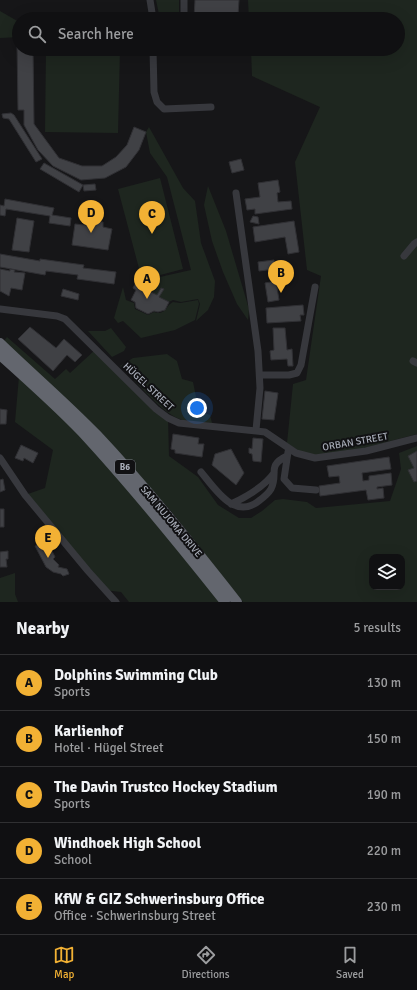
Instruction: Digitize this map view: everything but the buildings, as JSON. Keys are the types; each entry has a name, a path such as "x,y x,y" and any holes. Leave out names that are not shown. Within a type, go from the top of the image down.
{"highway":[{"name":"SAM NUJOMA DRIVE","path":"0,343 98,436 184,534 237,602"},
{"name":"SAM NUJOMA DRIVE","path":"0,355 81,431 154,514 225,602"}],"street":[{"path":"150,0 152,12"},
{"path":"184,0 184,12"},
{"path":"154,56 154,92 157,102 164,108 211,107"},
{"path":"236,193 258,351 260,375 256,430"},
{"path":"404,256 417,242"},
{"path":"260,375 289,375 294,374 299,370 315,287"},
{"name":"HÜGEL STREET","path":"0,309 57,316 64,319 156,409 173,420 194,425 256,430"},
{"name":"ORBAN STREET","path":"256,430 265,432 282,442 288,452 309,457 322,457 366,451 417,438"},
{"path":"201,472 218,493 231,504 247,507 255,504 266,495 271,488 275,464 288,452"},
{"path":"288,452 284,479 292,488 298,490 316,490"},
{"path":"0,458 25,495 88,571 116,602"},
{"path":"231,504 243,498 270,479 274,472"}],"shaded area":[{"path":"156,0 179,0 179,12 159,12"},
{"path":"248,0 417,0 417,434 357,450 329,455 309,455 299,451 287,443 293,384 306,380 321,276 307,270 295,162 320,107 252,76 251,56 405,56 405,12 249,12"},
{"path":"0,11 12,18 12,37 0,38"},
{"path":"46,56 120,56 118,133 45,132"},
{"path":"149,127 183,188 195,201 201,243 215,281 214,297 208,310 196,321 200,304 198,299 181,302 173,300 169,302 159,297 163,289 161,288 157,295 139,286 142,281 191,270 167,177 150,153 146,132"},
{"path":"160,178 183,269 145,279 141,276 118,189"},
{"path":"208,186 226,231 249,309 248,320 237,304 223,272 212,241 204,205"},
{"path":"123,287 126,300 134,303 135,309 148,315 154,312 163,312 173,302 180,303 198,300 199,304 195,320 175,330 141,338 123,321 118,323 114,318"},
{"path":"111,328 126,347 124,351 112,357 88,331 105,331"},
{"path":"7,337 55,379 66,369 70,373 96,349 168,418 169,456 198,477 218,505 239,518 251,518 275,500 283,499 307,502 316,508 390,501 401,469 399,453 417,446 417,602 243,602 171,511 100,433 4,341"},
{"path":"167,354 177,361 182,379 193,382 199,411 210,415 212,423 179,419 168,413 154,401 120,366 133,358"},
{"path":"19,376 76,429 225,602 129,602 121,592 104,590 25,495 45,488 53,450 15,422"},
{"path":"15,573 15,594 18,602 0,602 0,578"}],"place":[{"name":"Windhoek High School","path":"91,233"},
{"name":"The Davin Trustco Hockey Stadium","path":"152,234"},
{"name":"Karlienhof","path":"281,293"},
{"name":"Dolphins Swimming Club","path":"147,299"},
{"name":"KfW & GIZ Schwerinsburg Office","path":"48,558"}]}
